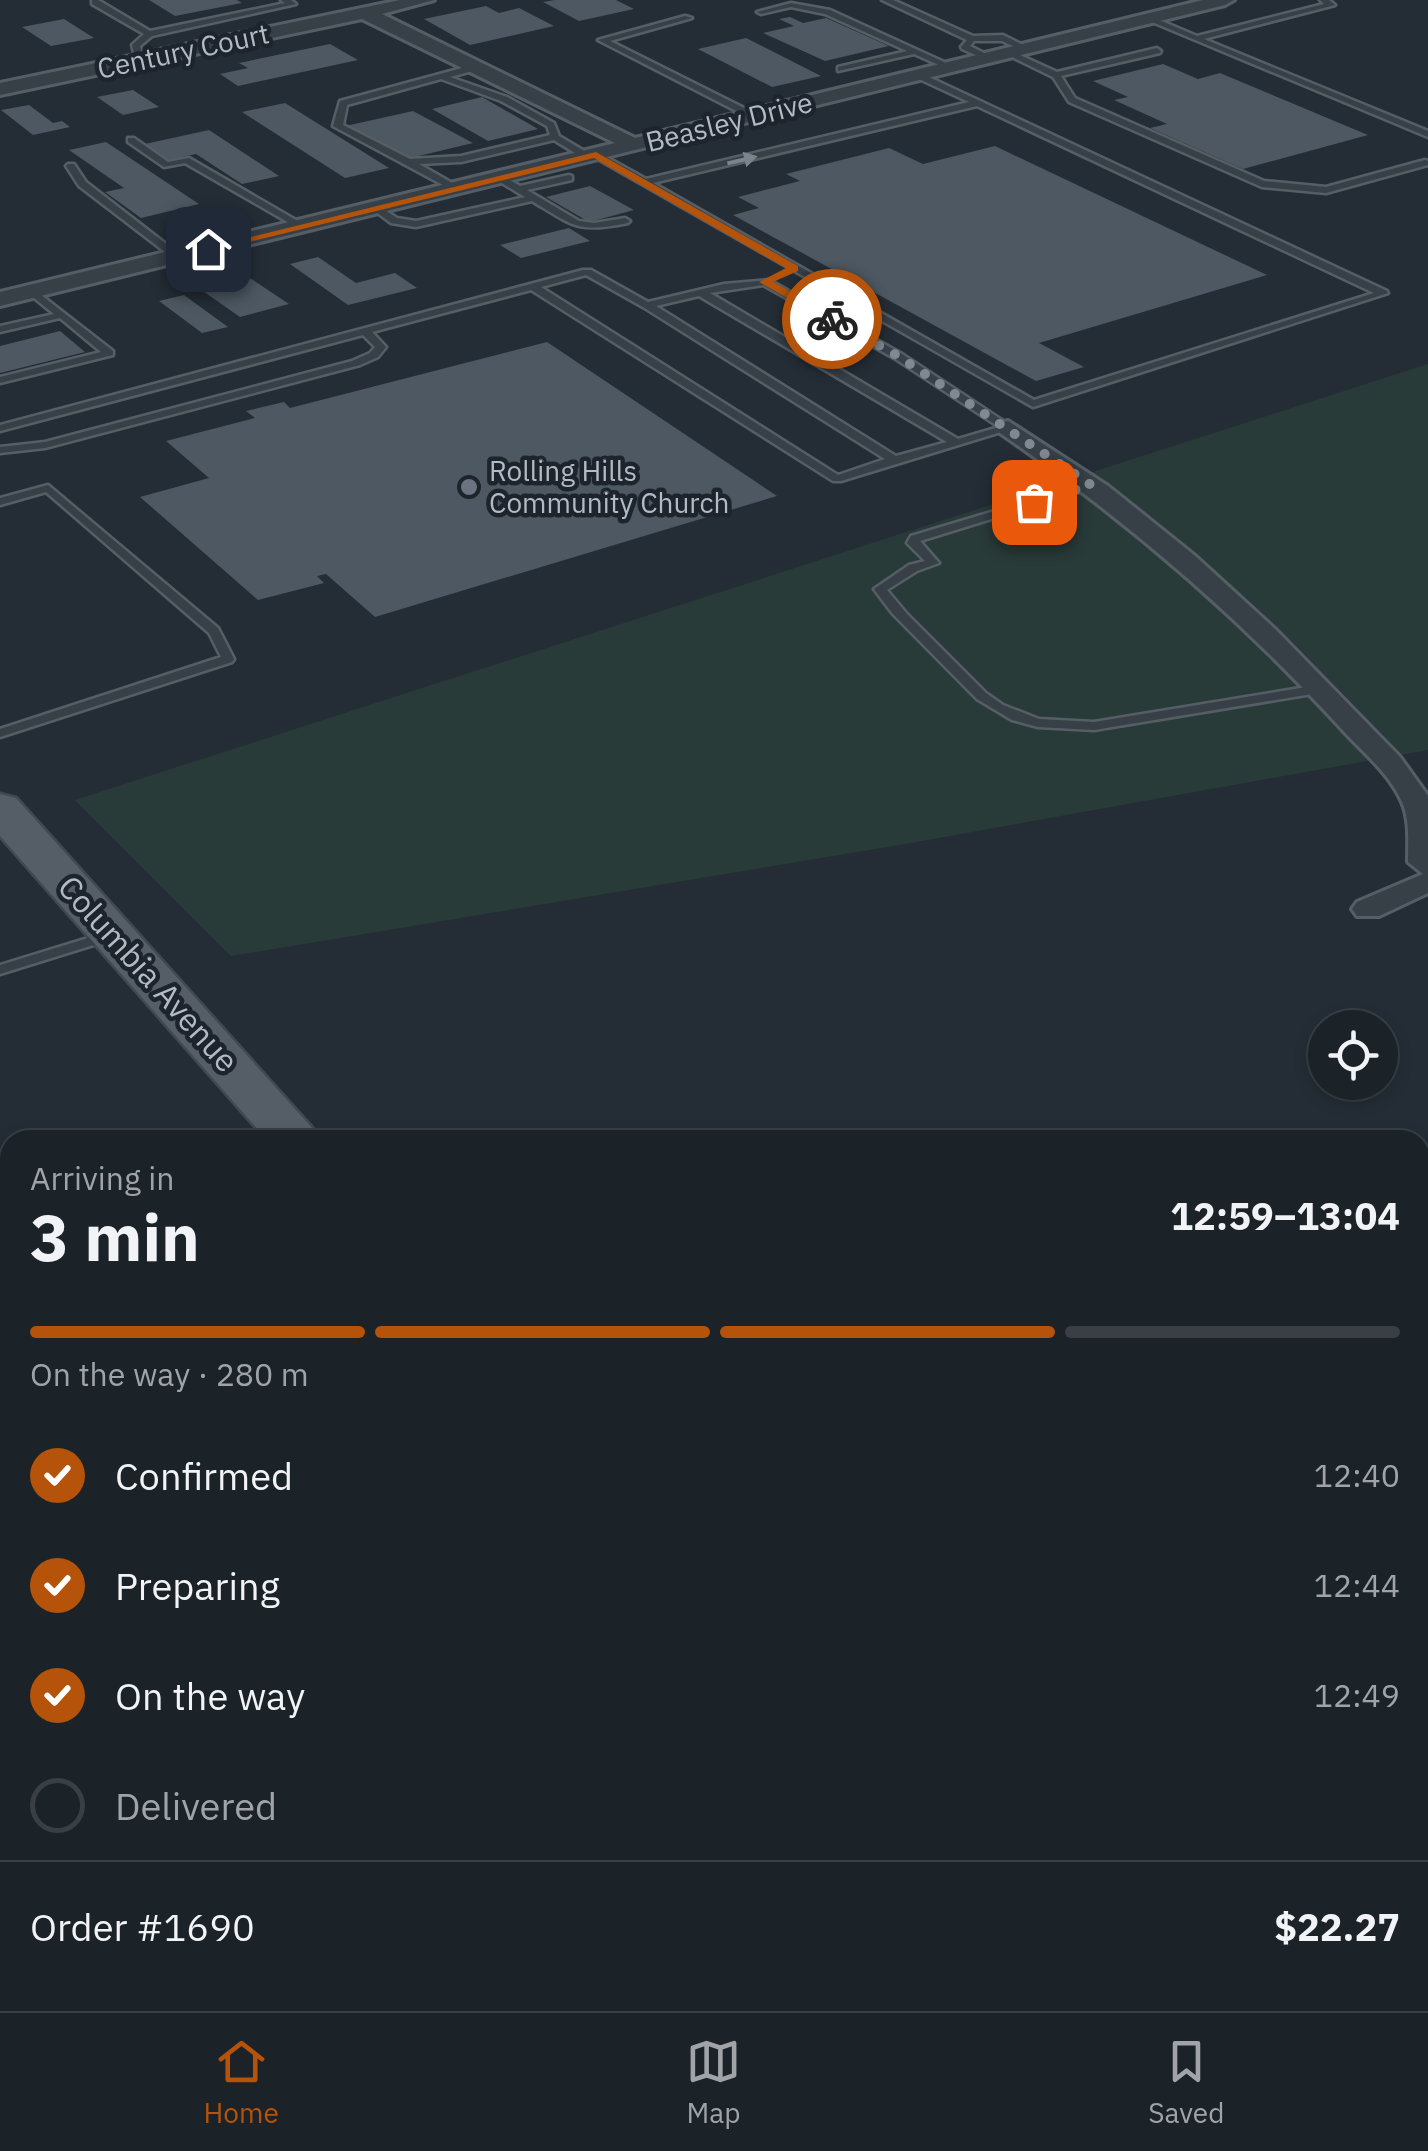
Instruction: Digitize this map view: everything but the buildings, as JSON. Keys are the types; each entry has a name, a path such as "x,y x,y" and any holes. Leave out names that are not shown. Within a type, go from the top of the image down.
{"main road":[{"name":"Columbia Avenue","path":"0,808 287,1130"}],"street":[{"name":"Century Court","path":"0,89 425,0"},
{"name":"Beasley Drive","path":"0,299 1225,0"},
{"path":"365,13 634,145"},
{"path":"1008,428 1091,485 1218,590 1319,689 1415,797 1422,827 1423,862 1428,866"},
{"path":"1368,909 1428,882"}],"lane":[{"path":"140,61 136,44 149,34 292,4 285,0"},
{"path":"886,0 972,39 1003,38 1009,53"},
{"path":"1196,38 1330,4 1324,0"},
{"path":"95,2 149,34"},
{"path":"761,12 791,5 827,12 952,67"},
{"path":"688,18 602,40 753,116"},
{"path":"1149,19 1428,134"},
{"path":"972,39 965,47 1009,53 1056,75 1072,100 1262,184 1326,190 1425,163"},
{"path":"841,69 916,51"},
{"path":"1056,75 1157,51"},
{"path":"456,188 338,126 344,103 473,68"},
{"path":"409,162 461,159 555,137 647,182 1033,404 1384,293 918,75"},
{"path":"442,76 518,106 551,125 555,137"},
{"path":"647,182 978,103"},
{"path":"131,140 167,165 186,160 301,226"},
{"path":"71,166 82,184 176,256"},
{"path":"500,178 577,224 594,226 625,220"},
{"path":"520,190 570,178"},
{"path":"376,208 394,221 416,224 534,198"},
{"path":"647,305 764,282 794,268"},
{"path":"0,428 587,272 647,305 894,460"},
{"path":"764,282 898,356 1008,428"},
{"path":"532,286 836,479 1008,428"},
{"path":"0,380 110,353 32,291"},
{"path":"700,292 957,443"},
{"path":"0,329 61,315"},
{"path":"0,450 45,445 356,362 374,355 381,347 365,331"},
{"path":"1091,485 915,539 913,543 933,562 913,568 880,589 984,702 1024,720 1094,726 1319,689"},
{"path":"0,502 48,488 214,631 228,660 0,733"},
{"path":"0,970 114,934"}],"shaded area":[{"path":"1428,364 1428,750 905,844 231,956 75,800"}],"way so far":[{"path":"832,319 898,356 1091,485 1034,502"}],"place":[{"name":"Rolling Hills Community Church","path":"469,487"}],"route":[{"path":"208,249 596,155 794,268 764,282 832,319"}]}
